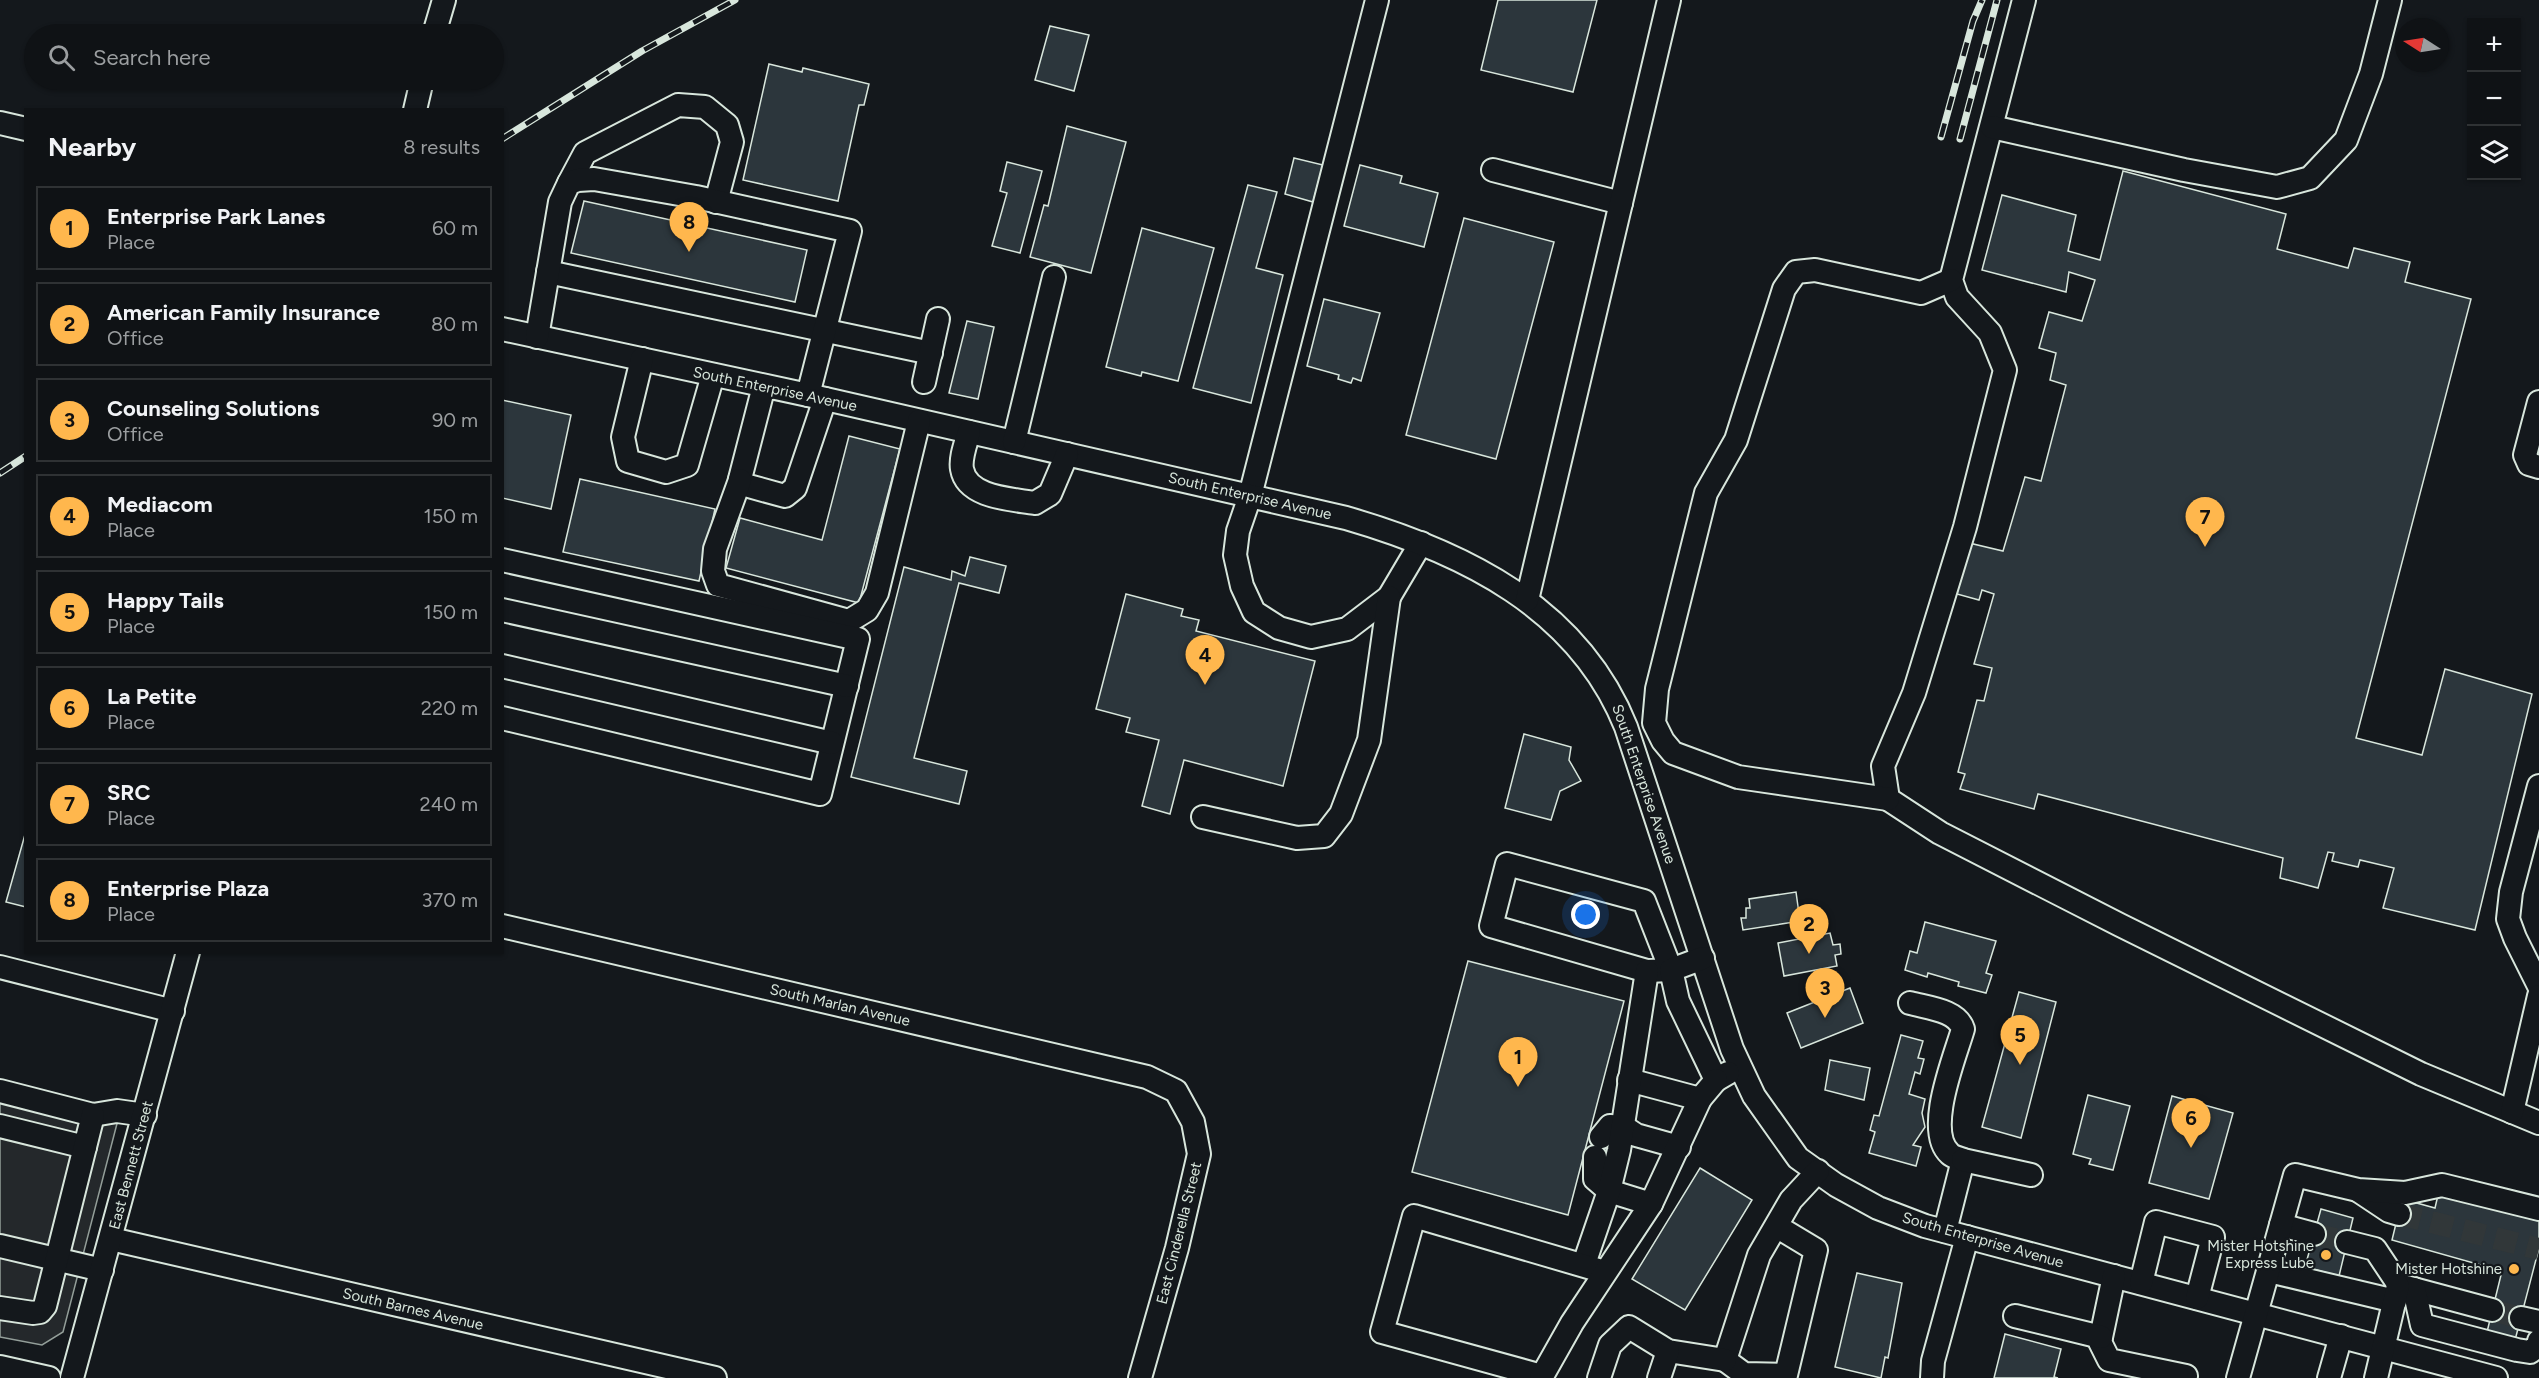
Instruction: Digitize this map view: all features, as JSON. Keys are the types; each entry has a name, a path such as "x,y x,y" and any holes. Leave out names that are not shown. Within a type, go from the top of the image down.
{"street":[{"path":"437,24 444,0"},
{"path":"1377,0 1250,496 1238,531 1235,555 1242,586 1254,612 1278,628 1311,637 1347,629 1389,597"},
{"path":"1527,600 1670,0"},
{"path":"1888,799 1882,766 1918,682 1965,527 2005,370 1990,333 1957,297 1951,280 2024,0"},
{"path":"1992,127 2184,170 2277,187 2310,178 2346,140 2371,74 2390,0"},
{"path":"415,108 419,90"},
{"path":"537,337 560,202 585,153 678,105 705,107 727,125 732,142 716,202"},
{"path":"0,123 24,129"},
{"path":"1493,170 1621,203"},
{"path":"569,183 594,179 850,231 824,331 816,397 795,488 784,496 745,485 740,480"},
{"path":"1951,280 1921,293 1815,270 1796,272 1784,289 1736,440 1706,493 1657,689 1654,723 1663,741 1673,753 1738,777 1888,799 1940,833 2120,925 2421,1074 2539,1123"},
{"path":"548,272 931,352"},
{"path":"1014,442 1054,277"},
{"path":"924,382 938,319"},
{"name":"South Enterprise Avenue","path":"504,329 816,397 1346,518 1420,543 1470,565 1527,600 1564,631 1581,649 1608,686 1618,706 1739,1066 1769,1119 1798,1158 1836,1185 1900,1218 2496,1378"},
{"path":"642,359 623,437 628,461 666,472 687,465 713,375"},
{"path":"764,386 741,468 740,480 715,549 713,571 718,585 849,621 867,610 877,592 919,421"},
{"path":"2532,461 2539,402"},
{"path":"969,432 961,467 965,479 981,492 1035,503 1050,494 1067,454"},
{"path":"1203,817 1296,838 1324,836 1341,814 1369,740 1389,597 1420,543"},
{"path":"504,560 858,639 820,794 504,718"},
{"path":"504,610 847,686"},
{"path":"504,666 832,743"},
{"path":"2539,786 2511,892 2508,919 2539,986"},
{"path":"1703,958 1671,970 1647,971 1491,926 1507,864 1644,901 1671,970 1678,1001 1716,1080"},
{"name":"South Marlan Avenue","path":"504,926 1147,1077 1176,1091"},
{"name":"East Bennett Street","path":"72,1378 188,954"},
{"path":"0,967 173,1011"},
{"path":"1584,1264 1609,1191 1624,1127 1629,1080 1647,971"},
{"path":"2512,1112 2533,1053 2539,996"},
{"path":"1910,1003 1952,1015 1961,1022 1963,1029 1939,1119 1941,1137 1950,1154 1963,1160 2031,1175"},
{"path":"1605,1272 1414,1216 1382,1332 1541,1377 1572,1323 1651,1203 1700,1099 1716,1080 1739,1066"},
{"path":"1629,1080 1700,1099"},
{"path":"0,1091 93,1115 117,1111 144,1115"},
{"name":"East Cinderella Street","path":"1140,1378 1177,1248 1199,1154 1193,1122 1176,1091"},
{"path":"0,1308 33,1313 40,1312 45,1306 93,1115"},
{"path":"0,1126 85,1148"},
{"path":"1651,1203 1609,1191 1595,1179 1598,1147 1610,1126 1624,1127 1636,1135 1679,1147"},
{"path":"1945,1231 1963,1160"},
{"path":"1725,1360 1759,1255 1791,1200 1818,1171"},
{"path":"2238,1378 2295,1175 2358,1190 2405,1192 2442,1185 2539,1209"},
{"path":"2358,1190 2389,1211 2398,1214"},
{"path":"2141,1283 2156,1222 2213,1237 2197,1298"},
{"path":"1599,1378 1610,1345 1629,1327 1668,1351 1725,1360 1744,1374 1786,1375 1816,1250 1776,1226"},
{"path":"2281,1226 2314,1234"},
{"path":"1932,1378 1933,1361 1967,1237"},
{"name":"South Barnes Avenue","path":"111,1239 715,1378"},
{"path":"2347,1242 2375,1249 2422,1325 2530,1352 2538,1346 2539,1341"},
{"path":"0,1246 102,1270"},
{"path":"2269,1271 2403,1292 2492,1310"},
{"path":"2114,1276 2100,1342 2109,1360 2186,1376 2185,1378"},
{"path":"2376,1378 2403,1292"},
{"path":"2015,1316 2101,1336"},
{"path":"2329,1378 2341,1336"},
{"path":"1659,1378 1668,1351"},
{"path":"0,1367 50,1378"}],"shaded area":[{"path":"0,1084 120,1112 63,1332 42,1345 0,1337"}],"building":[{"path":"1498,0 1597,0 1573,92 1481,70"},
{"path":"1050,26 1089,35 1074,91 1035,80"},
{"path":"769,64 802,72 803,68 869,84 864,105 859,105 838,201 743,180"},
{"path":"1067,126 1126,142 1091,273 1030,257 1044,205 1048,206"},
{"path":"1294,158 1323,165 1313,202 1285,194"},
{"path":"1007,162 1042,171 1020,253 992,246 1007,193 1000,191"},
{"path":"1360,165 1402,176 1400,183 1438,193 1424,247 1344,226"},
{"path":"2123,171 2286,214 2277,249 2348,268 2354,248 2410,262 2405,282 2471,299 2356,738 2422,755 2445,669 2532,694 2475,930 2383,908 2394,868 2360,860 2358,867 2332,861 2334,853 2328,852 2318,888 2280,878 2283,858 2038,794 2034,809 1960,789 1965,774 1958,772 1977,700 1984,701 1992,668 1974,664 1994,594 1982,590 1979,600 1957,594 1969,543 2003,551 2025,477 2041,481 2066,385 2050,380 2056,353 2039,348 2049,312 2082,321 2095,280 2069,272 2066,292 1982,270 2002,195 2076,215 2068,251 2100,260"},
{"path":"1248,185 1277,192 1256,268 1283,275 1251,403 1193,388"},
{"path":"584,201 807,250 795,302 571,253"},
{"path":"1464,218 1554,242 1496,459 1406,435"},
{"path":"1142,228 1214,248 1178,381 1142,372 1141,376 1106,367"},
{"path":"1324,299 1380,313 1361,381 1353,378 1351,383 1338,379 1339,375 1307,366"},
{"path":"967,321 994,327 978,399 949,393"},
{"path":"504,400 571,415 551,509 504,498"},
{"path":"849,436 900,449 859,603 726,568 740,518 822,540"},
{"path":"580,479 715,509 699,581 563,552"},
{"path":"970,557 1006,566 999,593 959,583 914,758 967,771 959,804 851,777 904,567 951,580 952,571 965,576"},
{"path":"1126,594 1183,609 1181,616 1199,620 1196,631 1315,661 1283,786 1184,760 1170,814 1142,806 1159,740 1126,732 1130,718 1096,709"},
{"path":"1524,734 1571,747 1569,760 1581,781 1560,791 1551,820 1505,808"},
{"path":"24,838 24,906 6,902"},
{"path":"1796,892 1800,921 1743,930 1741,918 1746,918 1746,908 1750,908 1749,899"},
{"path":"1925,922 1996,941 1986,973 1992,975 1986,993 1958,986 1959,982 1928,973 1927,977 1905,970 1910,951 1917,953"},
{"path":"1830,933 1833,945 1840,944 1841,954 1835,955 1837,966 1784,976 1778,943"},
{"path":"1468,961 1624,1001 1568,1215 1412,1172"},
{"path":"1850,988 1863,1023 1801,1048 1787,1013"},
{"path":"2019,992 2056,1002 2021,1138 1982,1127"},
{"path":"1901,1035 1923,1041 1918,1058 1924,1059 1920,1074 1915,1072 1909,1094 1925,1099 1922,1113 1925,1127 1913,1145 1921,1147 1916,1166 1869,1153 1875,1132 1870,1130 1874,1115 1879,1116"},
{"path":"1830,1060 1870,1068 1864,1100 1825,1090"},
{"path":"2088,1095 2130,1106 2113,1170 2089,1164 2091,1159 2073,1154"},
{"path":"2172,1096 2233,1113 2209,1199 2149,1183"},
{"path":"1700,1168 1752,1200 1685,1310 1632,1279"},
{"name":"Mister Hotshine","path":"2438,1195 2539,1221 2539,1248 2514,1344 2486,1336 2502,1271 2392,1240 2402,1199 2435,1208"},
{"name":"Mister Hotshine Express Lube","path":"2321,1209 2353,1218 2339,1276 2305,1267"},
{"path":"1857,1273 1902,1283 1888,1358 1885,1357 1881,1378 1835,1367"},
{"path":"2005,1334 2061,1349 2054,1377 2058,1378 1994,1378"}],"tunnel":[{"path":"2399,1214 2539,1249"},
{"path":"2314,1234 2347,1242"},
{"path":"2492,1310 2521,1318"}],"railway":[{"path":"504,138 642,51 735,0"},
{"path":"1941,137 1973,21 1982,0"},
{"path":"1960,139 1997,0"},
{"path":"0,473 24,457"}],"place":[{"name":"Enterprise Plaza","path":"689,252"},
{"name":"SRC","path":"2205,547"},
{"name":"Mediacom","path":"1205,685"},
{"name":"American Family Insurance","path":"1809,954"},
{"name":"Counseling Solutions","path":"1825,1018"},
{"name":"Happy Tails","path":"2020,1065"},
{"name":"Enterprise Park Lanes","path":"1518,1087"},
{"name":"La Petite","path":"2191,1148"},
{"name":"Mister Hotshine Express Lube","path":"2326,1255"},
{"name":"Mister Hotshine","path":"2514,1269"}]}
